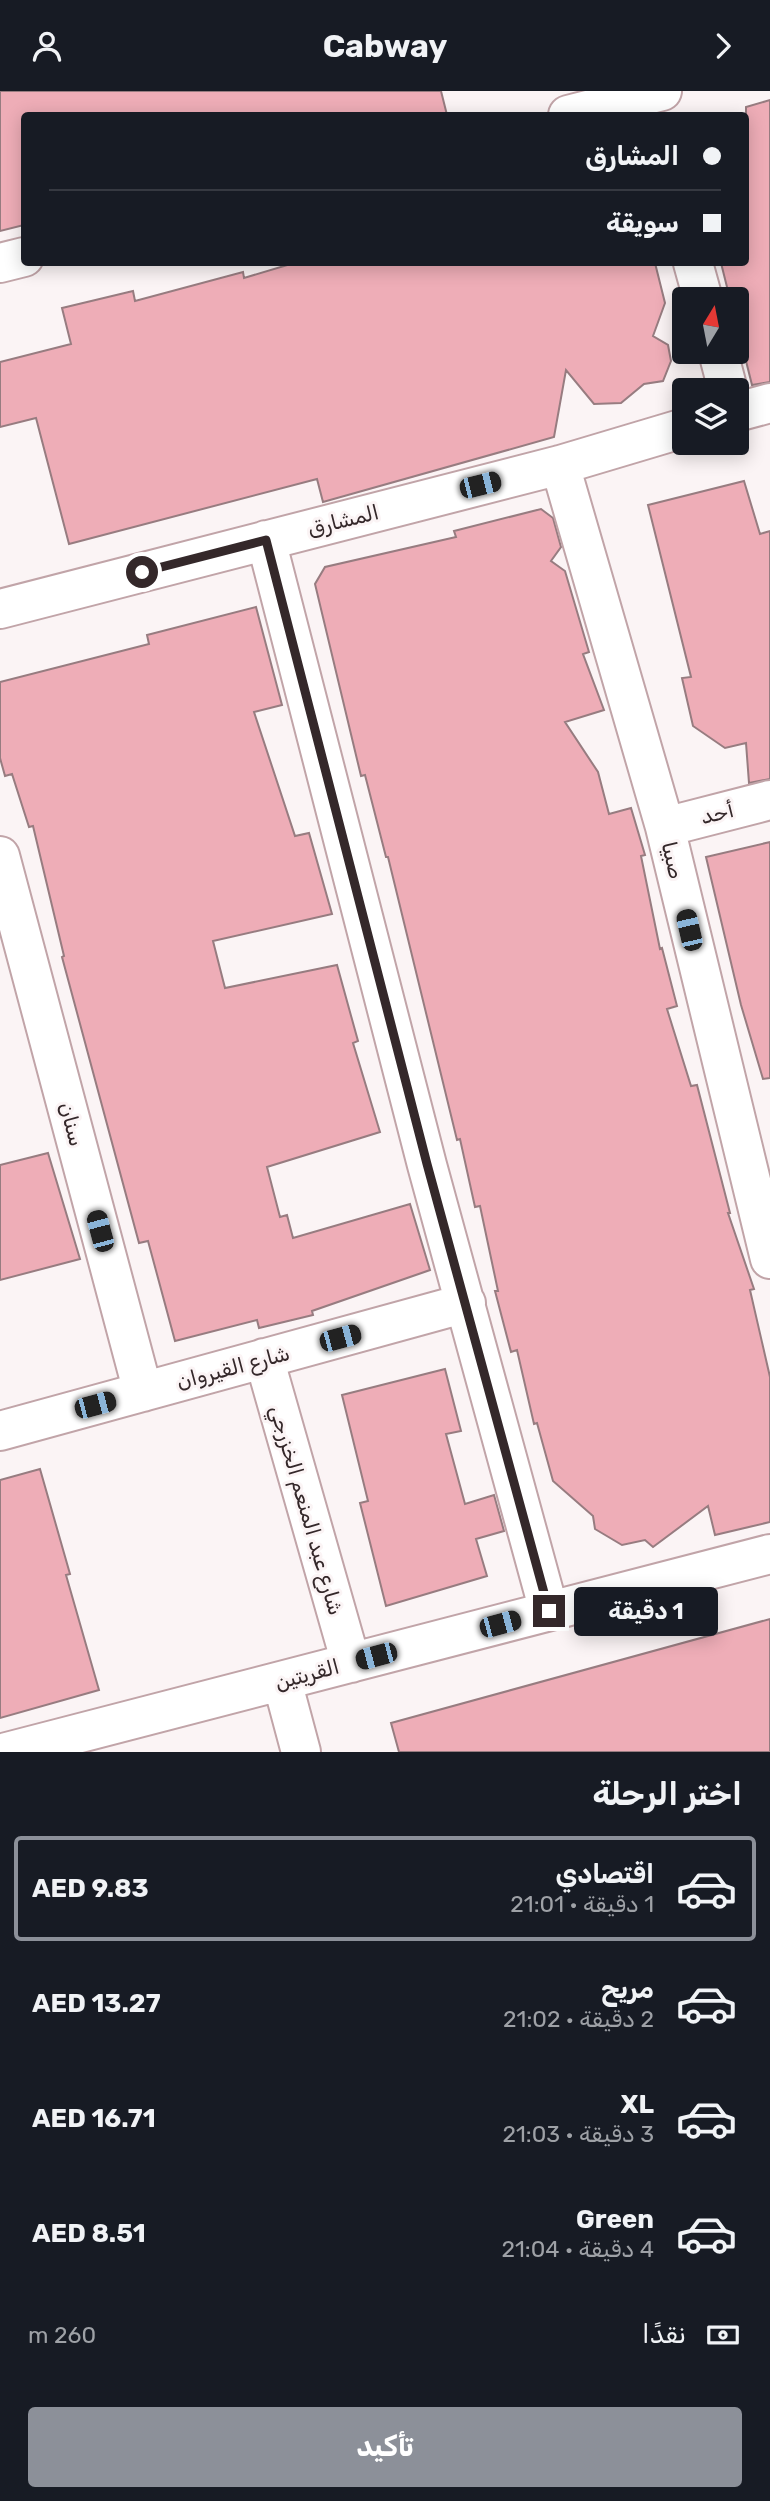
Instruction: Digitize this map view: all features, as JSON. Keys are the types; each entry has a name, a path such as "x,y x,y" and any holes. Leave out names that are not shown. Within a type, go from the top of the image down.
{"street":[{"path":"585,112 654,100"},
{"path":"0,263 21,258"},
{"path":"694,266 700,287"},
{"path":"749,409 770,403"},
{"name":"المشارق","path":"0,609 560,464 672,431"},
{"name":"صبيا","path":"560,464 665,827 764,1211 770,1259"},
{"path":"266,540 430,1178 549,1611"},
{"name":"أحد","path":"665,827 770,800"},
{"name":"سنان","path":"0,856 143,1392"},
{"name":"شارع القيروان","path":"0,1431 466,1303"},
{"name":"شارع عبد المنعم الخزرجي","path":"264,1358 351,1663"},
{"name":"القريتين","path":"7,1752 770,1554"},
{"path":"282,1681 301,1752"}],"building":[{"path":"0,91 441,91 446,112 21,112 21,226 0,231"},
{"path":"770,100 770,382 752,385 747,364 749,364 749,287 727,287 722,266 749,266 749,112 746,112 746,107"},
{"path":"284,266 656,266 665,303 653,336 668,345 671,361 663,381 644,384 621,403 594,404 566,370 554,437 323,502 317,479 69,544 36,418 0,427 0,362 71,344 62,308 133,291 135,301 243,272 244,278"},
{"path":"744,481 760,534 770,531 770,779 749,783 746,743 725,748 693,726 682,678 691,677 648,505"},
{"path":"541,509 553,518 561,547 551,561 565,571 589,652 583,654 604,710 565,722 598,772 609,814 631,808 645,855 641,856 660,949 662,948 677,1006 667,1009 691,1086 697,1085 728,1213 754,1289 750,1290 770,1377 770,1522 715,1535 708,1506 653,1547 645,1540 622,1545 595,1529 593,1516 553,1481 537,1423 534,1424 517,1350 511,1352 495,1291 498,1291 480,1206 475,1207 460,1139 457,1140 388,857 365,775 361,776 315,584 325,567 456,537 454,531"},
{"path":"256,607 282,705 254,712 295,836 309,833 332,914 213,941 225,988 337,965 358,1041 353,1043 380,1132 267,1167 280,1217 287,1215 293,1238 410,1204 430,1270 312,1311 313,1315 259,1328 257,1320 175,1341 148,1241 139,1243 62,957 64,956 33,826 29,827 12,774 5,776 0,758 0,682 149,644 147,635"},
{"path":"770,842 770,1078 763,1079 741,1005 706,857"},
{"path":"48,1153 80,1259 0,1280 0,1165"},
{"path":"445,1369 461,1431 446,1434 465,1504 494,1495 504,1531 476,1539 487,1576 386,1606 360,1503 368,1501 342,1395"},
{"path":"40,1469 70,1574 66,1575 99,1690 0,1718 0,1480"},
{"path":"770,1619 770,1752 399,1752 391,1723"}],"route":[{"path":"142,572 266,540 427,1164 549,1611"}]}
